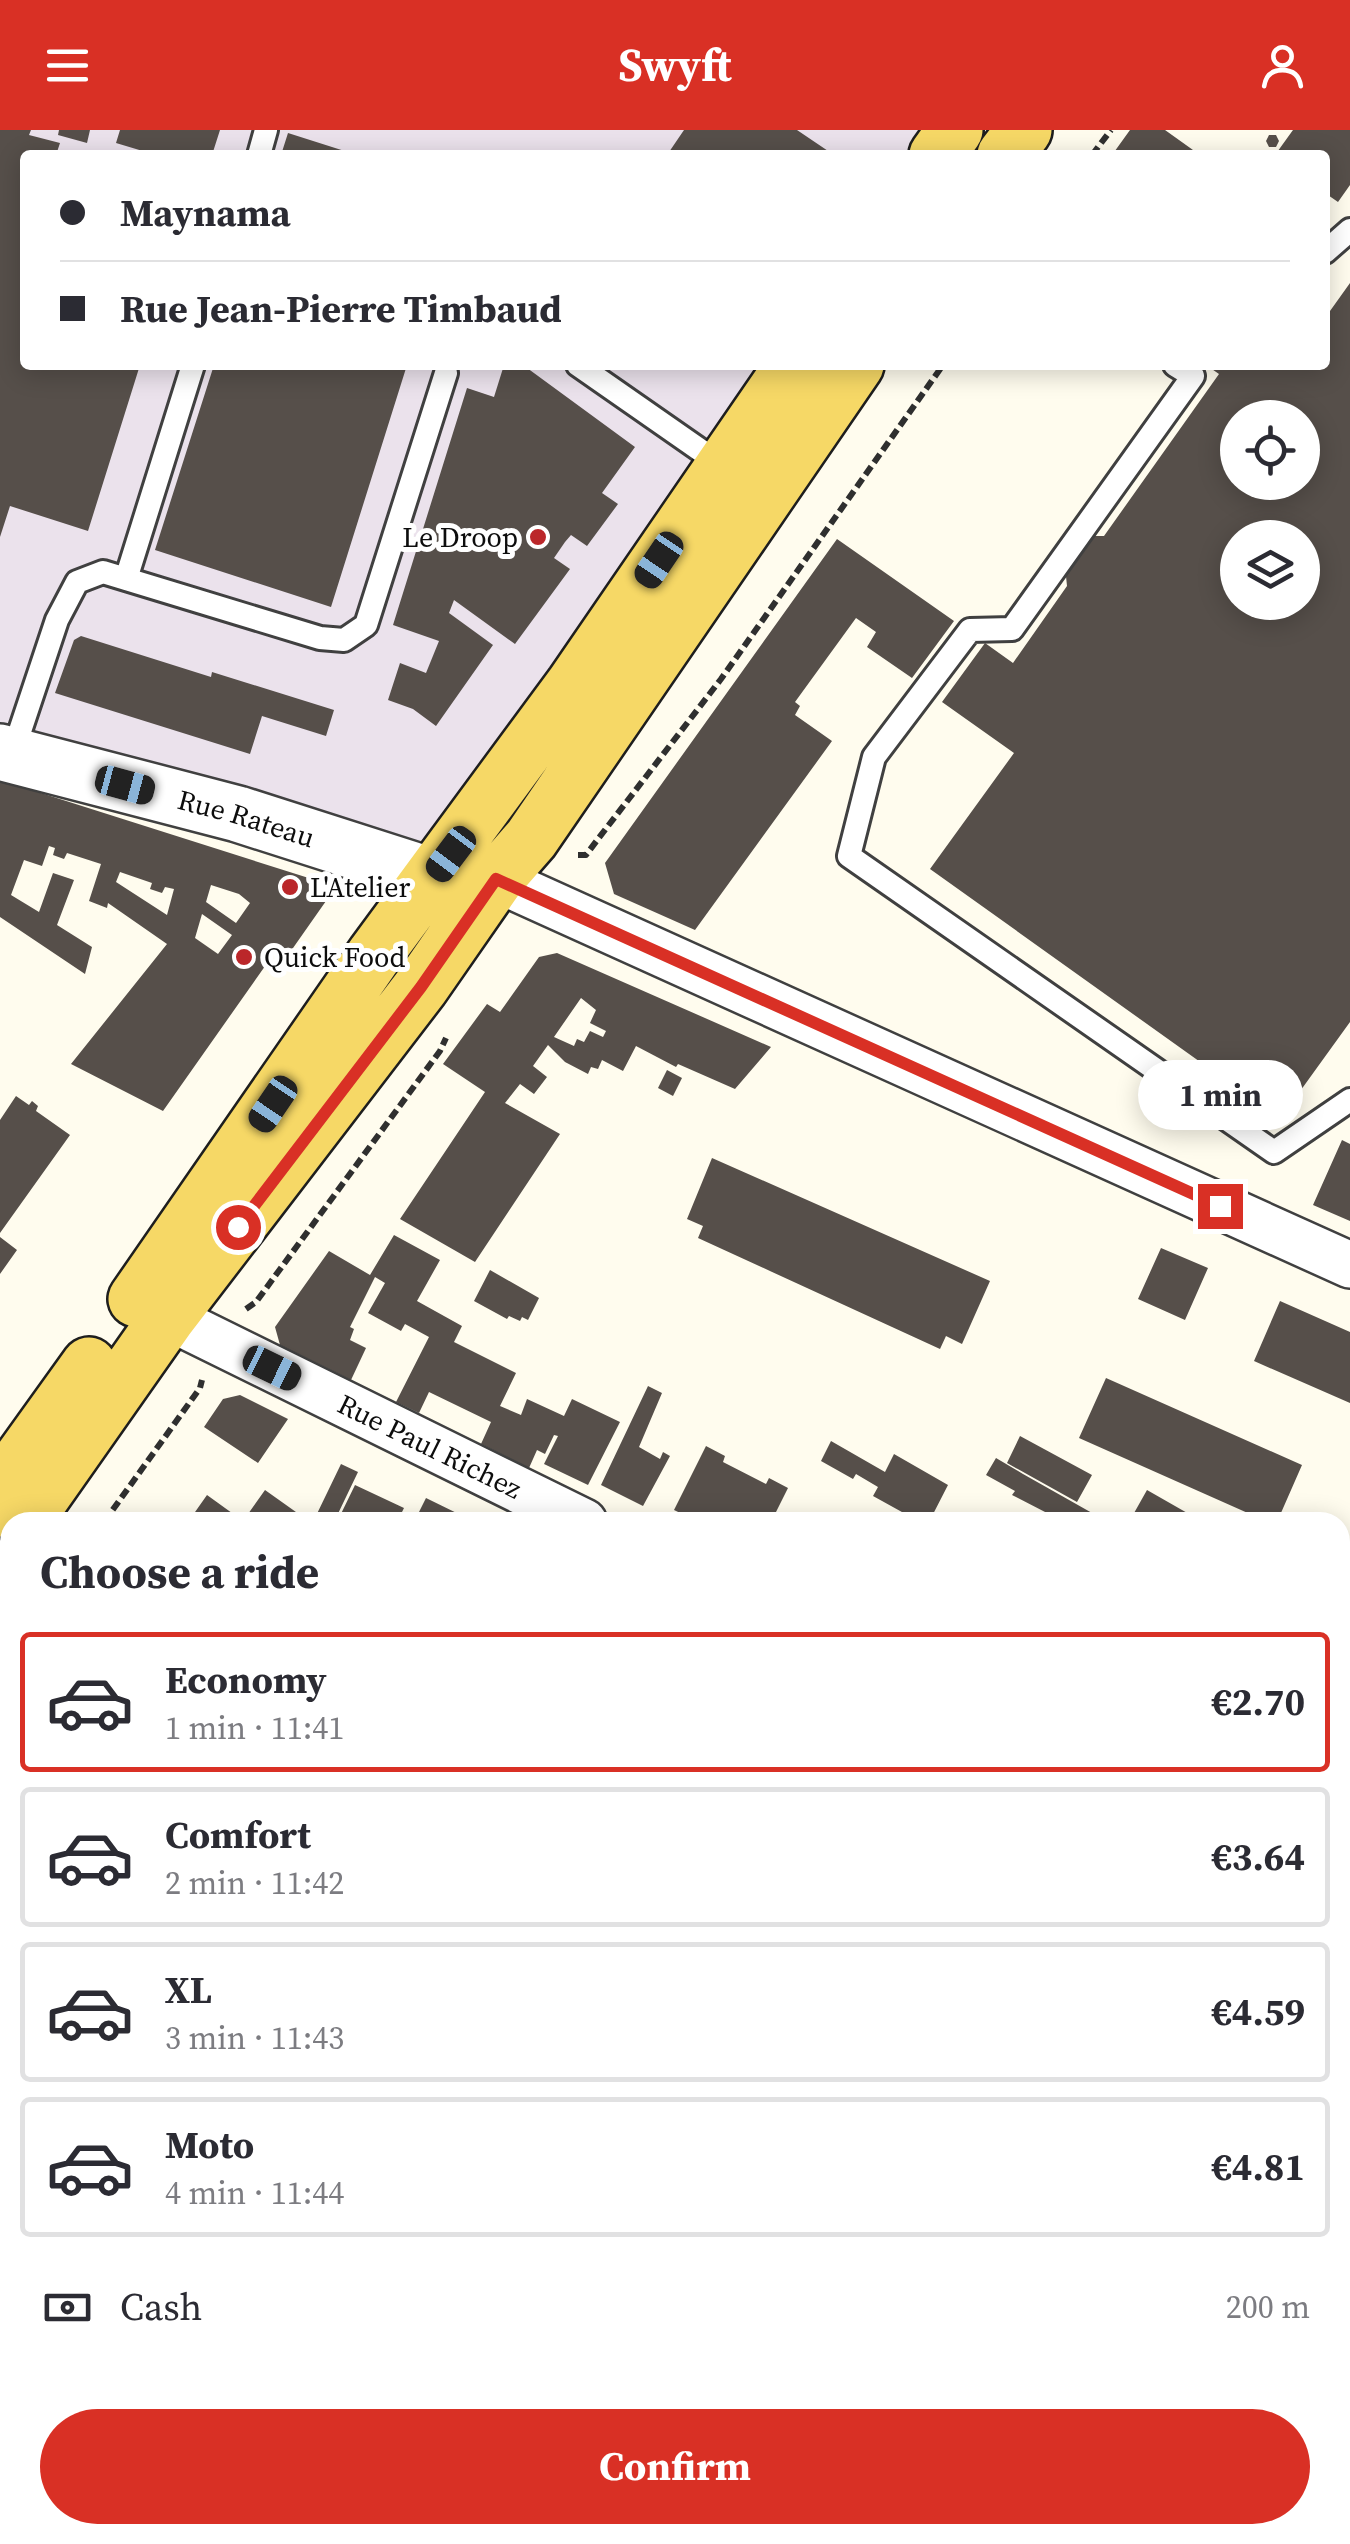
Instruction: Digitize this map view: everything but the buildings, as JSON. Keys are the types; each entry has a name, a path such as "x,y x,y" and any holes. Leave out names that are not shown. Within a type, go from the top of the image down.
{"main road":[{"path":"1009,150 1024,130"},
{"path":"0,1488 212,1194 376,954 563,699 790,370"},
{"path":"33,1512 192,1328 421,987 496,879 531,839 853,370"}],"street":[{"name":"Rue Rateau","path":"6,754 238,814 434,877"},
{"path":"434,877 496,879 1350,1265"},
{"name":"Rue Paul Richez","path":"192,1328 564,1512"}],"lane":[{"path":"1330,248 1350,230"},
{"path":"126,579 192,370"},
{"path":"585,370 724,466"},
{"path":"1183,370 1193,376 1012,629 970,630 874,757 850,856 1274,1152 1350,1100"},
{"path":"6,754 57,620 77,582 103,572 320,638 344,640 366,624 446,373"}],"path":[{"path":"598,839 721,679 939,370"},
{"path":"111,1512 200,1388 208,1353 192,1328 224,1324 256,1302 440,1051 451,1025"}],"shaded area":[{"path":"0,130 921,130 907,150 20,150 20,370 762,370 421,870 0,730"}],"place":[{"name":"Le Droop","path":"538,537"},
{"name":"L'Atelier","path":"290,887"},
{"name":"Quick Food","path":"244,957"}],"route":[{"path":"238,1227 421,987 496,879 1220,1206"}]}
